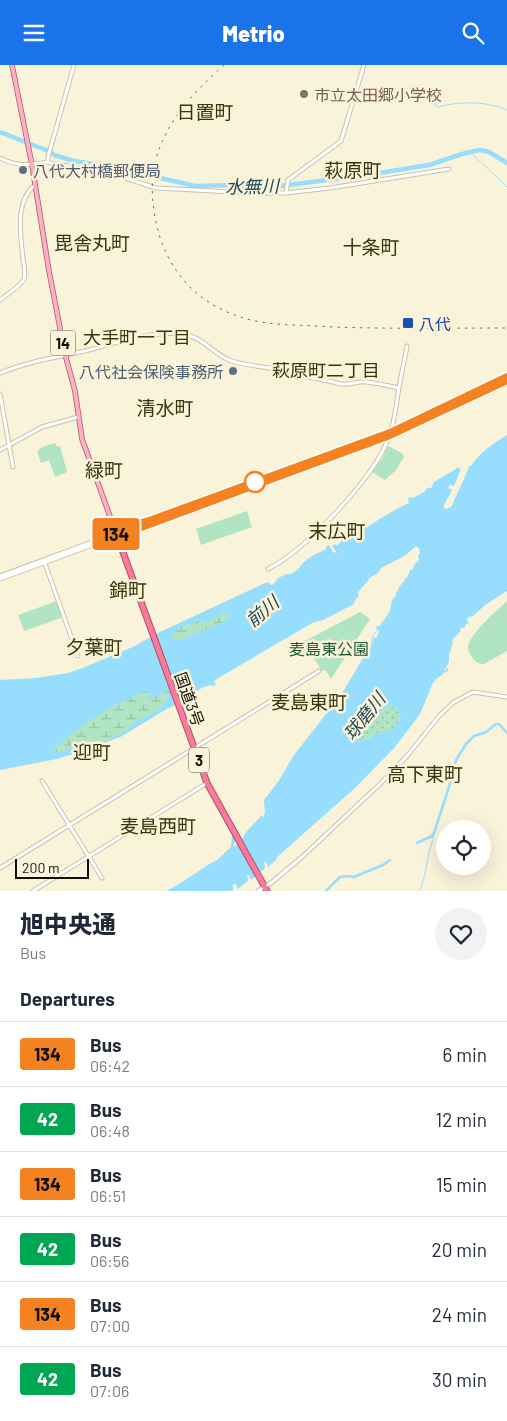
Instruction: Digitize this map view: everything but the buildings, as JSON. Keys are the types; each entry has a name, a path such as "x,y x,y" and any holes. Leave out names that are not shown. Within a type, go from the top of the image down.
{"highway":[{"path":"117,534 135,525 390,434 507,379"},
{"name":"国道3号","path":"117,534 207,783 265,888"}],"main road":[{"name":"14","path":"12,65 32,165 48,271 65,354 75,391 82,439 117,534"}],"street":[{"path":"48,163 50,149 74,65"},
{"path":"286,191 288,179 341,141 364,65"},
{"path":"0,158 21,165 48,163 110,173 156,188 252,193 330,189 449,169"},
{"path":"0,300 24,280 20,212 25,197 35,185"},
{"path":"0,373 42,359 147,336 170,334 186,335 200,341 218,355 238,363 281,370 342,384 367,382 399,389"},
{"path":"268,569 304,543 338,509 376,461 390,434 407,347"},
{"path":"0,395 13,467"},
{"path":"0,450 42,427 78,417"},
{"path":"393,421 395,427 402,428"},
{"path":"393,421 402,428"},
{"path":"0,426 5,423"},
{"path":"0,577 117,534"},
{"path":"44,561 78,656"},
{"path":"0,868 319,671"},
{"path":"258,891 265,888 302,857 380,784 407,756 440,715 454,702 473,691 507,697"},
{"path":"42,781 102,878"},
{"path":"34,891 207,783"}],"green space":[{"path":"55,443 57,447 60,446 67,472 55,477 49,460 41,463 37,451 42,447"},
{"path":"388,446 402,453 404,457 396,470 385,480 372,472 382,459"},
{"path":"247,511 252,527 201,545 196,529"},
{"path":"258,587 267,591 282,592 212,633 112,656 138,645 156,634"},
{"path":"57,601 63,617 24,631 18,615"},
{"path":"507,601 507,651 484,664 479,663 468,650 470,641 484,622"},
{"name":"麦島東公園","path":"360,612 370,619 331,679 325,670 322,671 303,642"},
{"path":"176,679 205,687 122,736 56,759 0,770 0,767 39,728"},
{"path":"391,705 399,712 401,718 392,730 388,732 386,730 380,734 376,733 367,740 352,743 376,710 380,712"}],"water":[{"path":"507,435 507,591 485,605 473,616 468,617 467,621 469,623 460,629 461,631 452,640 449,662 444,671 447,668 449,669 436,679 420,714 395,747 355,788 268,867 266,862 264,862 265,868 251,880 249,875 247,875 248,881 238,889 236,884 233,884 233,891 166,891 216,861 231,847 232,835 235,838 234,847 262,815 263,818 265,812 264,800 278,782 294,755 341,695 369,648 371,649 374,637 376,638 379,632 376,628 377,626 380,626 390,611 396,592 419,560 420,549 416,546 406,555 381,568 378,573 368,579 358,592 359,596 354,604 323,620 314,622 220,677 214,681 216,685 203,687 122,736 83,751 56,759 0,770 0,680 36,678 68,673 80,669 133,647 156,634 265,583 274,584 278,578 291,574 312,556 326,549 329,545 333,552 337,553 332,546 335,544 337,546 344,540 409,503 408,498 413,498 424,492 427,488 431,488 434,482 457,467 461,469 454,486 450,485 448,488 452,490 444,505 446,509 451,507 469,466 488,448","holes":["221,612 230,615 229,618 215,626 180,640 174,639 171,634 187,624 191,625 198,621 203,623 221,615","177,686 183,686 169,695 161,708 135,722 118,735 102,743 94,743 80,749 71,747 65,751 49,753 87,722 111,707 143,692 153,693 144,699 157,696","391,705 399,712 401,718 392,730 388,732 386,730 380,734 376,733 367,740 362,738 352,742 376,710 380,712"]}],"waterway":[{"path":"434,104 438,107 464,103 482,104 507,110"},
{"name":"水無川","path":"0,132 51,152 54,155 74,161 113,167 195,186 281,186 429,165 480,150 489,152 507,163"},
{"path":"471,152 479,161"},
{"path":"481,162 507,187"},
{"path":"371,646 373,636 377,630"},
{"path":"417,843 432,836 434,833 456,760 466,744 474,736 486,732 496,724 499,724 507,733"},
{"path":"420,890 434,833"},
{"path":"326,891 340,877 354,877 383,865 390,860"}],"railway":[{"path":"224,65 179,112 168,129 154,167 152,188 158,232 166,252 188,285 220,309 240,317 261,322 355,328 507,328"}],"bus line":[{"name":"134","path":"507,377 390,433 135,525 116,533 117,536 137,527 390,435 507,380"}],"place":[{"name":"市立太田郷小学校","path":"304,94"},
{"name":"八代大村橋郵便局","path":"23,170"},
{"name":"八代","path":"408,323"},
{"name":"八代社会保険事務所","path":"233,371"}],"district":[{"name":"日置町","path":"205,111"},
{"name":"萩原町","path":"353,169"},
{"name":"毘舎丸町","path":"92,242"},
{"name":"十条町","path":"371,246"},
{"name":"大手町一丁目","path":"137,337"},
{"name":"萩原町二丁目","path":"326,370"},
{"name":"清水町","path":"165,407"},
{"name":"緑町","path":"104,469"},
{"name":"末広町","path":"337,530"},
{"name":"錦町","path":"128,589"},
{"name":"夕葉町","path":"94,646"},
{"name":"麦島東町","path":"309,701"},
{"name":"迎町","path":"92,751"},
{"name":"高下東町","path":"425,773"},
{"name":"麦島西町","path":"158,825"}],"water label":[{"name":"前川","path":"262,611"},
{"name":"球磨川","path":"364,716"}]}
